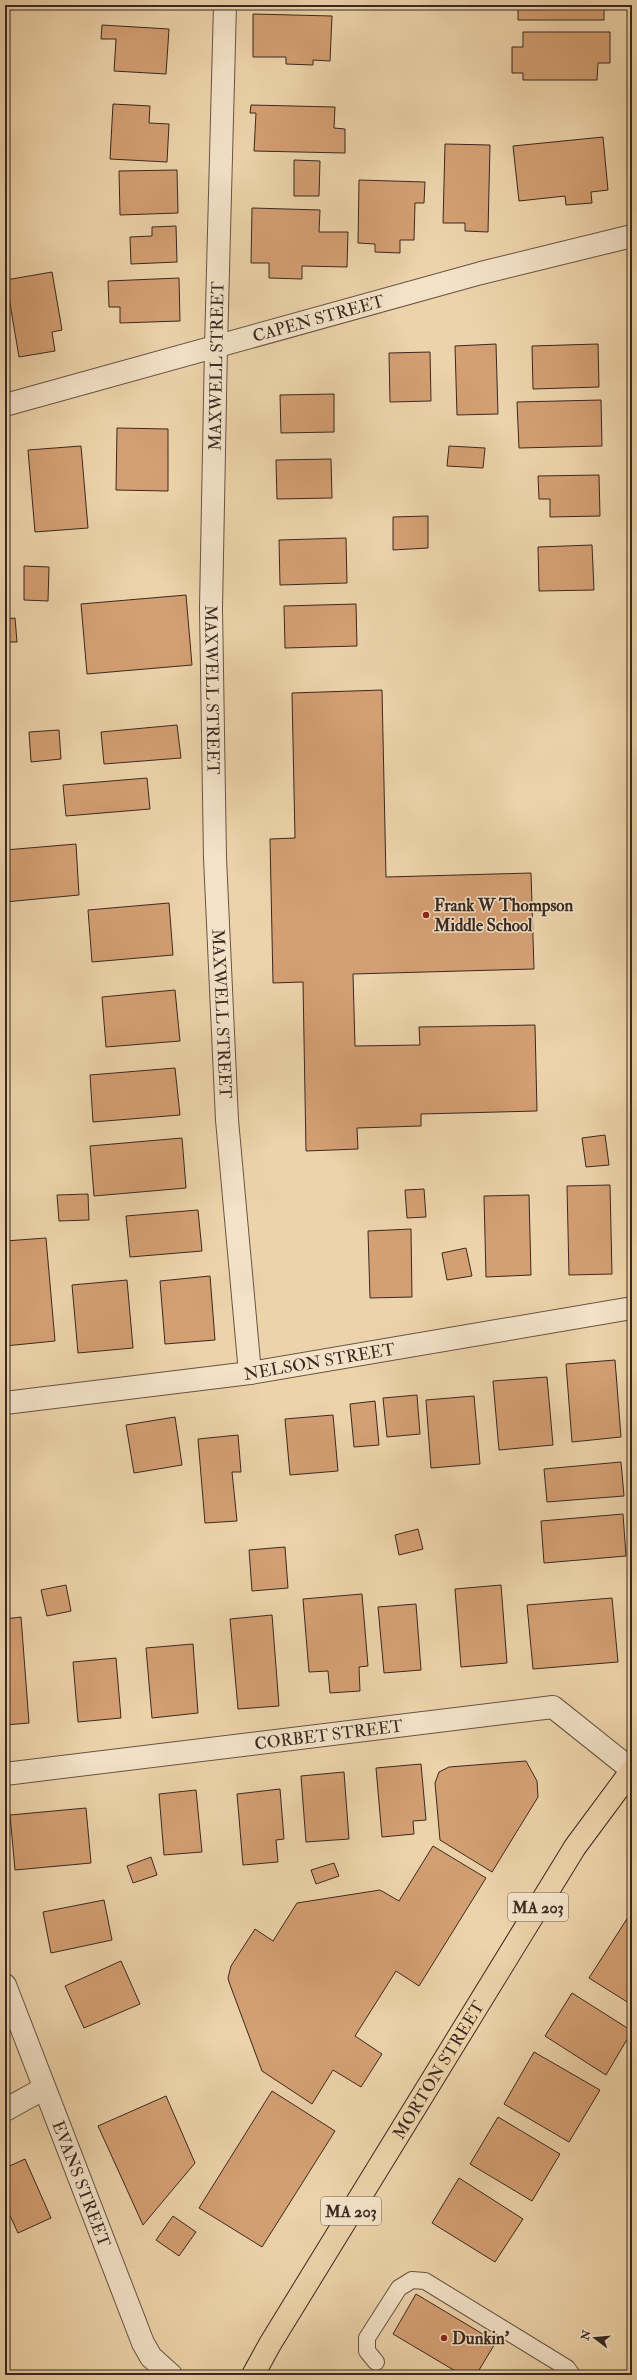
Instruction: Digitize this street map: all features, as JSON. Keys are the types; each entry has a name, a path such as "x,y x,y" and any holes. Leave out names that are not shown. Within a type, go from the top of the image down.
{"highway":[{"name":"MORTON STREET","path":"258,2373 270,2344 575,1847 632,1770"}],"street":[{"name":"MAXWELL STREET","path":"225,5 211,608 215,858 227,1120 250,1373"},
{"name":"CAPEN STREET","path":"5,404 481,273 632,236"},
{"name":"NELSON STREET","path":"5,1403 250,1373 632,1308"},
{"name":"CORBET STREET","path":"5,1774 553,1707 632,1770"},
{"name":"EVANS STREET","path":"5,1985 143,2343 151,2357 171,2375"},
{"path":"5,2110 44,2089"}],"lane":[{"path":"376,2362 367,2351 367,2338 399,2288 412,2280 425,2281 567,2368 572,2375"}],"building":[{"path":"5,5 10,5 9,20 5,20"},
{"path":"102,5 165,5 165,9"},
{"path":"518,5 604,5 604,20 518,20"},
{"path":"253,14 332,16 330,61 313,60 313,65 286,64 286,57 253,57"},
{"path":"102,25 169,29 166,74 114,71 116,39 101,39"},
{"path":"523,32 610,32 610,63 598,63 597,80 523,80 523,73 512,73 512,47 523,47"},
{"path":"113,104 150,106 149,123 169,124 167,162 110,159"},
{"path":"251,105 335,107 334,128 345,129 345,153 254,151 256,113 250,113"},
{"path":"603,137 608,190 591,192 592,203 566,205 565,196 519,201 513,146"},
{"path":"445,144 490,145 488,232 465,231 465,223 443,223"},
{"path":"294,160 320,161 319,196 294,196"},
{"path":"177,170 178,213 120,215 119,171"},
{"path":"359,180 425,182 424,203 415,203 414,240 400,240 400,253 375,252 375,244 358,243"},
{"path":"252,208 320,210 319,232 348,232 347,267 302,266 302,279 269,278 269,263 251,263"},
{"path":"176,226 177,262 131,264 130,237 152,236 152,227"},
{"path":"52,272 62,330 52,332 55,351 19,357 6,280"},
{"path":"179,278 180,321 120,323 120,307 109,307 108,281"},
{"path":"496,344 498,414 457,415 455,346"},
{"path":"598,344 599,387 533,389 532,346"},
{"path":"430,352 431,401 390,402 389,353"},
{"path":"334,394 334,432 281,433 280,395"},
{"path":"601,400 602,446 519,448 517,402"},
{"path":"117,428 168,429 168,491 116,490"},
{"path":"81,446 88,528 35,532 28,450"},
{"path":"449,446 485,448 483,468 447,466"},
{"path":"331,459 332,498 277,499 276,460"},
{"path":"599,475 600,516 550,517 550,499 539,499 538,476"},
{"path":"428,516 428,548 393,550 393,517"},
{"path":"346,538 347,583 280,585 279,540"},
{"path":"592,545 594,590 539,591 538,547"},
{"path":"24,566 49,567 48,601 24,600"},
{"path":"186,595 192,665 87,674 81,604"},
{"path":"356,604 357,646 285,648 284,606"},
{"path":"15,618 17,642 5,642 5,619"},
{"path":"382,690 386,877 531,873 534,969 353,974 355,1046 420,1045 419,1027 535,1025 537,1111 421,1114 421,1126 357,1128 358,1149 306,1151 303,982 273,983 270,839 295,838 292,693"},
{"path":"177,725 181,758 104,764 101,732"},
{"path":"59,730 61,759 31,762 29,732"},
{"path":"147,778 150,809 66,816 63,785"},
{"path":"76,844 79,895 5,902 5,850"},
{"path":"169,903 173,955 92,962 88,910"},
{"path":"175,990 180,1041 106,1047 102,997"},
{"path":"175,1068 180,1115 93,1122 90,1075"},
{"path":"605,1135 609,1165 586,1167 582,1138"},
{"path":"182,1138 186,1188 94,1196 90,1146"},
{"path":"610,1185 612,1274 569,1275 567,1186"},
{"path":"424,1189 426,1217 407,1218 405,1190"},
{"path":"88,1194 89,1220 59,1221 57,1195"},
{"path":"529,1195 531,1275 486,1277 484,1196"},
{"path":"198,1210 202,1251 130,1257 126,1216"},
{"path":"411,1229 412,1297 370,1298 368,1231"},
{"path":"46,1238 55,1341 5,1346 5,1241"},
{"path":"466,1248 472,1276 447,1280 442,1253"},
{"path":"210,1276 215,1340 165,1344 160,1281"},
{"path":"127,1280 133,1348 78,1353 72,1285"},
{"path":"615,1360 621,1437 572,1442 566,1364"},
{"path":"547,1377 553,1445 499,1450 493,1381"},
{"path":"417,1395 420,1434 387,1437 383,1398"},
{"path":"474,1396 480,1464 431,1468 426,1400"},
{"path":"375,1401 379,1445 354,1447 350,1404"},
{"path":"333,1415 338,1471 290,1475 285,1419"},
{"path":"175,1417 182,1465 134,1473 126,1425"},
{"path":"238,1435 241,1472 232,1472 237,1521 205,1523 198,1439"},
{"path":"621,1462 624,1496 547,1502 544,1469"},
{"path":"623,1514 626,1556 544,1563 541,1521"},
{"path":"418,1529 423,1549 399,1555 395,1535"},
{"path":"285,1547 288,1588 252,1591 249,1550"},
{"path":"66,1585 71,1611 47,1616 41,1590"},
{"path":"501,1585 507,1663 461,1667 455,1589"},
{"path":"362,1594 368,1666 359,1667 360,1691 330,1693 328,1671 309,1672 303,1599"},
{"path":"612,1598 618,1662 533,1669 527,1605"},
{"path":"416,1604 421,1670 384,1673 378,1607"},
{"path":"272,1615 279,1706 238,1709 230,1619"},
{"path":"21,1617 29,1723 5,1725 5,1619"},
{"path":"193,1644 198,1713 152,1718 146,1648"},
{"path":"116,1658 121,1718 78,1722 73,1662"},
{"path":"526,1761 537,1781 538,1797 492,1872 440,1840 435,1783 439,1772 449,1767"},
{"path":"421,1764 426,1820 413,1821 414,1834 382,1837 376,1768"},
{"path":"344,1772 349,1839 306,1842 301,1776"},
{"path":"280,1789 284,1839 276,1840 278,1862 243,1865 237,1794"},
{"path":"196,1790 202,1852 164,1855 159,1794"},
{"path":"86,1808 91,1863 15,1870 10,1815"},
{"path":"433,1846 486,1878 419,1986 396,1971 355,2036 382,2054 361,2087 333,2070 312,2104 262,2071 229,1982 228,1978 231,1966 255,1929 273,1941 297,1903 380,1890 399,1901"},
{"path":"151,1857 157,1875 133,1883 127,1866"},
{"path":"334,1863 339,1876 316,1884 311,1870"},
{"path":"104,1900 112,1940 51,1953 43,1912"},
{"path":"632,1911 632,2005 589,1978"},
{"path":"121,1961 140,2004 84,2028 65,1986"},
{"path":"572,1993 632,2031 606,2075 545,2036"},
{"path":"534,2052 600,2090 569,2142 504,2104"},
{"path":"272,2091 335,2131 262,2247 199,2208"},
{"path":"166,2096 195,2163 143,2225 98,2126"},
{"path":"498,2117 560,2154 532,2201 470,2164"},
{"path":"25,2159 51,2218 18,2233 5,2205 5,2168"},
{"path":"459,2178 523,2219 495,2262 432,2223"},
{"path":"173,2216 196,2232 179,2256 156,2240"},
{"name":"Dunkin'","path":"416,2294 496,2342 476,2375 462,2375 393,2334"}],"place":[{"name":"Frank W Thompson Middle School","path":"426,915"},
{"name":"Dunkin'","path":"444,2338"}]}
